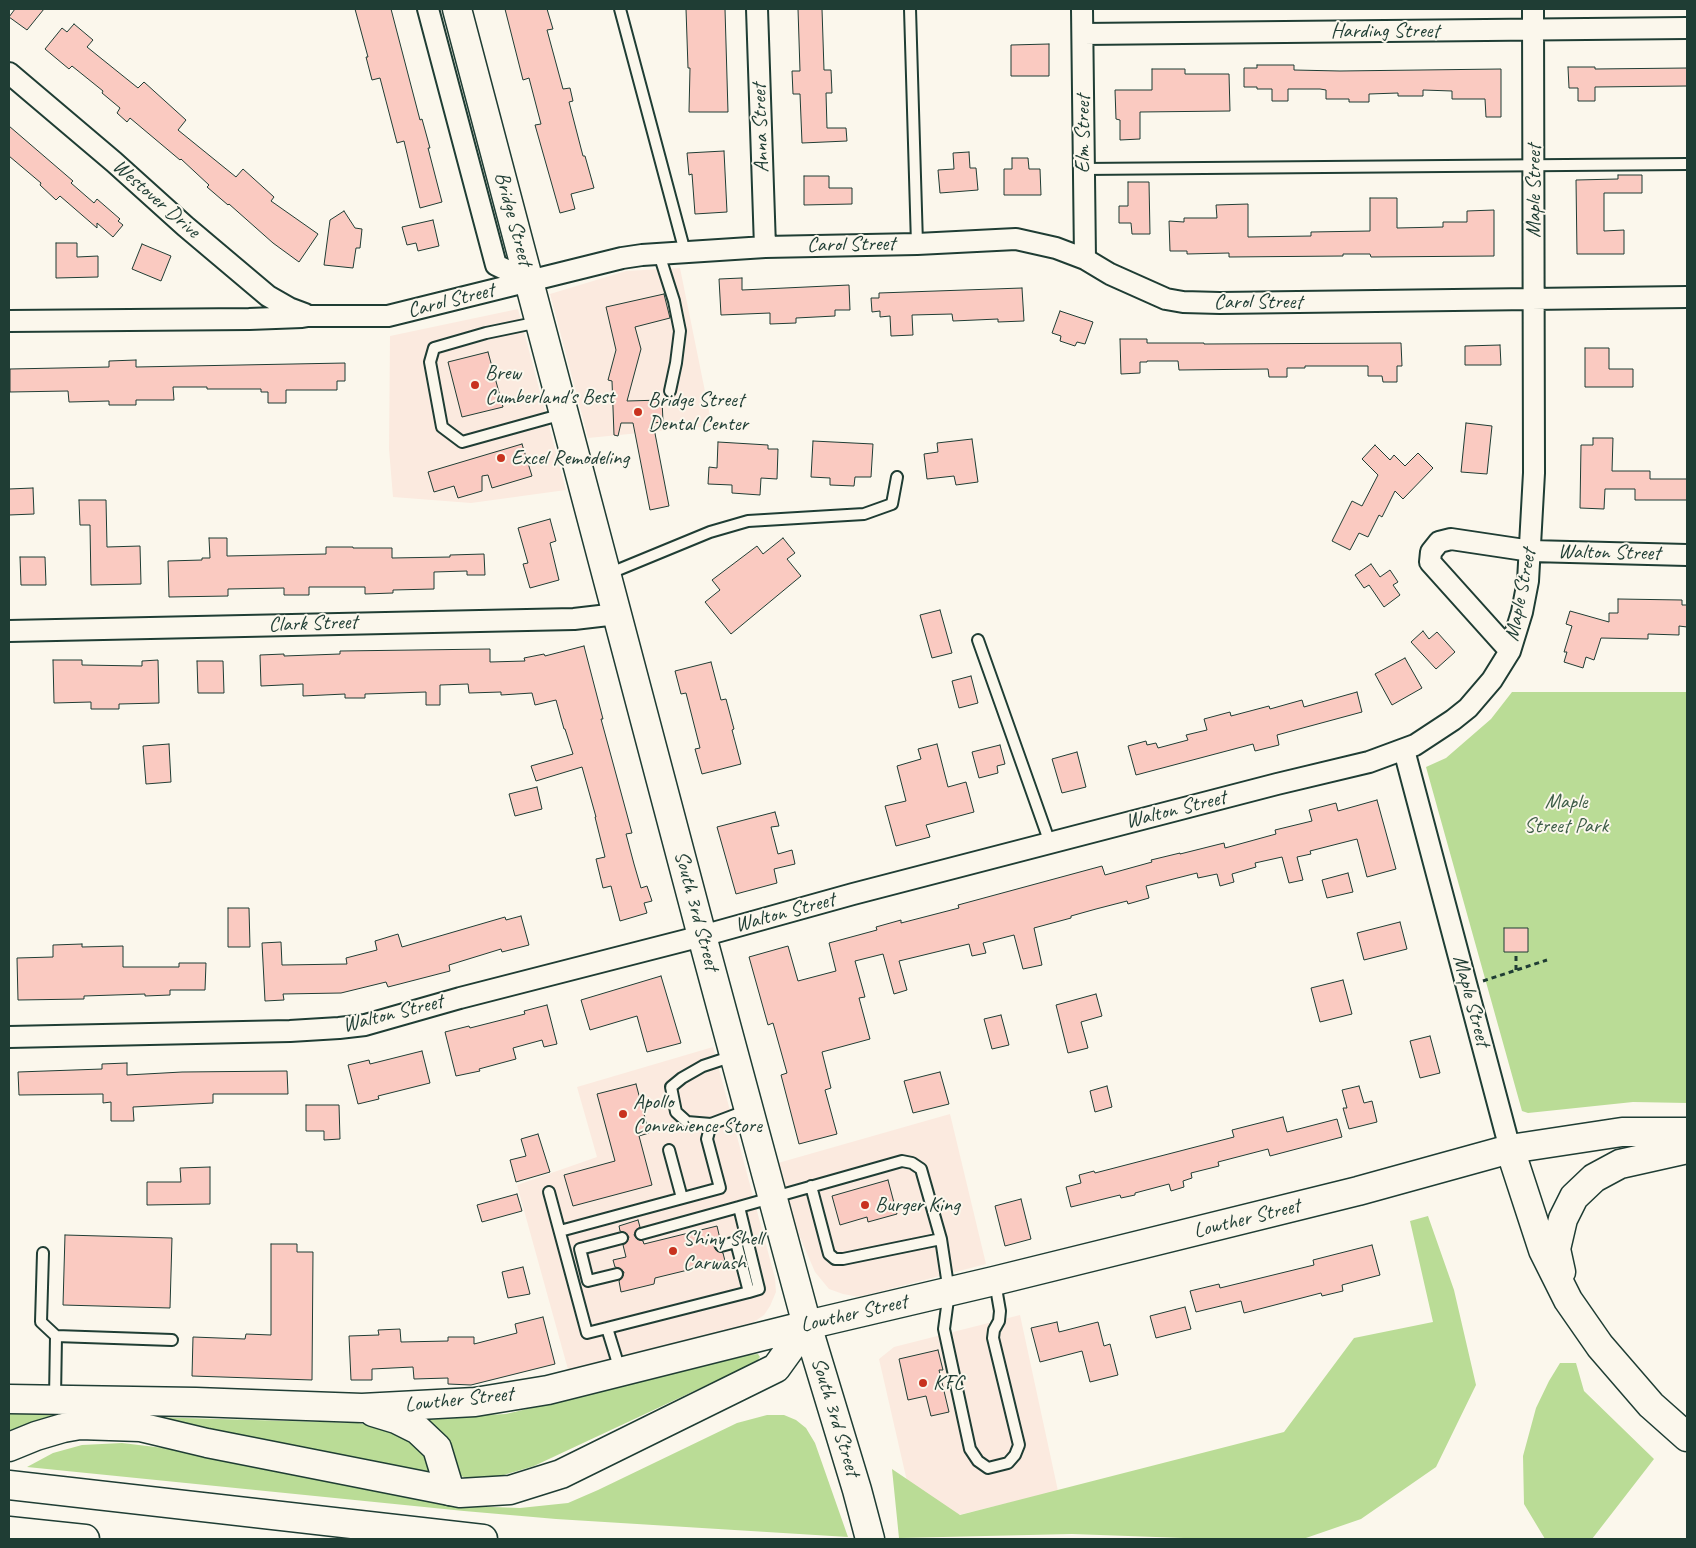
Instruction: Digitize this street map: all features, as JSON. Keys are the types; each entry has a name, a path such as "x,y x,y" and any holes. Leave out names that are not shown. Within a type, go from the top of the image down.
{"main road":[{"name":"Bridge Street","path":"457,9 530,281"},
{"name":"South 3rd Street","path":"530,281 734,1056 807,1325 870,1539"},
{"name":"Lowther Street","path":"9,1399 196,1402 362,1408 475,1402 548,1390 807,1325 994,1281 1358,1191 1510,1149 1622,1132 1687,1132"},
{"path":"1510,1149 1543,1250 1568,1300 1600,1346 1650,1405 1687,1437"},
{"path":"1568,1300 1556,1249 1563,1219 1574,1197 1594,1178 1620,1164 1687,1149"},
{"path":"9,1448 36,1436 80,1425 140,1427 207,1443 460,1493 510,1490 561,1474 776,1368 807,1325"},
{"path":"362,1408 396,1419 418,1430 437,1448 450,1491"},
{"path":"9,1486 482,1539"},
{"path":"9,1531 85,1539"}],"street":[{"name":"Bridge Street","path":"428,9 496,265 530,281"},
{"name":"Anna Street","path":"757,9 765,247"},
{"name":"Elm Street","path":"1082,9 1084,259"},
{"name":"Maple Street","path":"1510,1149 1404,750 1453,720 1468,708 1492,680 1510,651 1528,581 1534,473 1533,9"},
{"name":"Harding Street","path":"1083,34 1687,28"},
{"name":"Westover Drive","path":"9,73 268,296 308,316"},
{"name":"Carol Street","path":"9,321 388,316 622,258 765,247 916,244 1016,239 1056,248 1084,259 1110,274 1166,299 1183,302 1687,297"},
{"name":"Walton Street","path":"1510,651 1430,562 1431,552 1438,542 1451,539 1531,551 1687,555"},
{"name":"Clark Street","path":"9,631 574,619 617,614"},
{"name":"Walton Street","path":"9,1037 290,1031 365,1025 853,894 1369,762 1404,750"}],"lane":[{"path":"620,9 685,252"},
{"path":"910,9 916,244"},
{"path":"1083,169 1687,164"},
{"path":"659,254 674,301 680,331 670,391"},
{"path":"540,322 486,333 434,348 430,362 442,427 462,442 564,414"},
{"path":"607,574 710,532 748,521 864,514 892,504 897,477"},
{"path":"978,640 1050,843"},
{"path":"734,1056 703,1066 671,1087 676,1112 687,1122 711,1124 749,1110"},
{"path":"560,1231 720,1188 707,1139 711,1124"},
{"path":"669,1150 682,1198"},
{"path":"641,1234 902,1161 912,1163 921,1169 941,1239 949,1292 944,1329 970,1449 978,1462 988,1468 1008,1463 1015,1455 1018,1445 993,1338 994,1330 999,1321 1000,1311 994,1281"},
{"path":"811,1186 828,1254 835,1259 941,1239"},
{"path":"549,1192 587,1333 760,1289 739,1207"},
{"path":"617,1274 588,1281 580,1249 622,1238"},
{"path":"721,1246 736,1242 748,1292"},
{"path":"43,1253 41,1322 56,1336 172,1340"},
{"path":"607,1328 620,1371"},
{"path":"55,1400 56,1336"}],"path":[{"path":"1516,956 1516,970"},
{"path":"1483,981 1547,960"}],"shaded area":[{"path":"680,268 712,426 588,438 550,294 626,271"},
{"path":"518,309 566,490 471,503 393,497 389,449 390,336"},
{"path":"713,1047 775,1278 776,1292 770,1306 764,1315 751,1324 569,1373 517,1185 597,1157 577,1087"},
{"path":"950,1114 986,1264 859,1297 829,1289 815,1272 793,1221 778,1163"},
{"path":"1020,1315 1058,1491 917,1525 879,1359 894,1347"}],"green space":[{"name":"Maple Street Park","path":"1512,692 1687,692 1687,1103 1633,1102 1528,1113 1522,1111 1426,767 1446,758 1491,719"},
{"path":"1428,1216 1454,1290 1476,1385 1436,1467 1361,1519 1303,1539 1212,1539 1072,1534 899,1538 892,1469 960,1515 1284,1432 1354,1338 1433,1322 1410,1221"},
{"path":"758,1354 760,1357 756,1362 534,1466 497,1477 469,1479 461,1476 410,1419 506,1414 589,1394 666,1372 736,1356"},
{"path":"1560,1363 1576,1363 1584,1391 1654,1459 1592,1539 1545,1539 1524,1504 1523,1456 1536,1408"},
{"path":"9,1413 82,1415 9,1439"},
{"path":"767,1415 784,1415 796,1420 806,1428 815,1443 848,1537 556,1519 27,1467 53,1453 82,1445 122,1443 164,1448 465,1506 520,1508 568,1503 737,1423"},
{"path":"116,1416 358,1423 390,1430 415,1443 429,1455 433,1469 428,1472 418,1472"}],"building":[{"path":"15,9 44,9 27,30 9,17"},
{"path":"355,9 391,9 420,120 422,119 430,148 428,148 442,202 420,208 404,141 397,143 380,78 372,80"},
{"path":"505,9 547,9 553,29 547,30 563,89 570,88 573,101 569,102 583,156 585,156 594,188 571,194 575,209 560,213 535,125 541,124 529,78 523,80"},
{"path":"686,9 725,9 728,112 689,112 690,68 688,68"},
{"path":"798,9 822,9 824,70 831,70 832,93 826,93 827,128 846,128 847,141 802,143 800,94 793,94 792,71 800,71"},
{"path":"74,24 93,40 87,47 138,88 144,82 186,120 178,130 236,177 243,169 274,197 271,201 318,234 299,262 273,243 207,187 209,185 181,159 130,118 127,122 117,113 120,108 102,93 103,91 72,66 69,69 45,49 62,28 67,32"},
{"path":"1049,44 1049,76 1011,76 1011,45"},
{"path":"1257,65 1294,65 1294,70 1340,71 1501,69 1501,117 1486,117 1485,99 1452,99 1452,91 1423,90 1423,96 1398,96 1398,93 1369,94 1369,102 1349,102 1349,99 1326,99 1326,90 1288,89 1288,101 1272,101 1272,89 1244,87 1244,68 1257,68"},
{"path":"1568,67 1595,67 1595,69 1687,68 1687,86 1595,87 1595,101 1578,101 1578,88 1569,88"},
{"path":"1152,69 1185,69 1185,74 1229,74 1230,111 1140,112 1140,139 1120,140 1120,120 1116,119 1115,90 1152,90"},
{"path":"9,126 73,181 71,183 94,203 97,199 120,219 118,221 123,225 113,237 97,223 97,228 60,196 56,200 40,185 41,183 9,156"},
{"path":"724,151 727,212 695,214 692,174 689,175 687,153"},
{"path":"969,152 970,168 976,168 978,190 940,193 938,170 954,169 953,153"},
{"path":"1012,158 1028,158 1029,169 1040,169 1041,195 1004,195 1004,169 1012,169"},
{"path":"1618,175 1642,175 1642,193 1604,193 1604,231 1624,230 1624,254 1577,254 1576,180 1618,179"},
{"path":"804,176 829,176 829,188 852,188 852,204 804,205"},
{"path":"1128,182 1149,182 1150,234 1132,234 1131,223 1119,223 1119,206 1128,206"},
{"path":"1370,198 1397,198 1397,228 1443,227 1443,222 1467,222 1467,211 1494,210 1494,256 1371,257 1370,254 1343,254 1343,256 1229,257 1229,253 1187,254 1187,251 1170,251 1169,221 1184,222 1184,218 1217,218 1216,205 1248,204 1248,237 1311,236 1311,232 1370,231"},
{"path":"344,211 355,228 362,229 360,248 356,248 353,268 324,265 330,220"},
{"path":"433,220 439,246 418,251 416,243 407,245 402,227"},
{"path":"56,243 77,243 77,257 98,256 98,277 56,278"},
{"path":"142,244 171,256 161,281 132,269"},
{"path":"742,278 742,290 849,285 850,310 835,310 835,316 796,318 796,323 770,324 770,313 721,315 719,279"},
{"path":"1022,288 1024,321 998,322 998,319 953,321 952,314 912,315 913,335 891,336 890,316 880,317 880,311 872,312 871,298 879,298 879,293"},
{"path":"664,294 670,318 635,327 641,349 627,401 662,400 663,422 653,423 669,506 650,510 633,423 621,423 618,436 614,435 612,381 608,380 616,350 606,307"},
{"path":"1060,311 1093,322 1085,344 1077,342 1075,346 1060,341 1061,336 1052,333"},
{"path":"1120,339 1147,339 1147,343 1204,344 1401,343 1402,366 1397,366 1397,382 1383,382 1382,376 1368,376 1368,366 1305,366 1305,368 1287,368 1287,377 1269,377 1268,369 1179,370 1178,361 1147,361 1140,362 1140,373 1121,374"},
{"path":"1500,345 1501,365 1465,365 1465,346"},
{"path":"1585,348 1609,348 1609,369 1633,369 1633,387 1585,387"},
{"name":"Brew Cumberland's Best","path":"488,352 503,407 462,417 448,362"},
{"path":"136,360 136,367 345,363 345,381 337,381 337,390 286,390 286,403 268,403 268,392 261,392 261,389 173,387 174,400 136,400 136,405 109,405 109,401 69,402 68,391 10,392 10,369 109,367 109,361"},
{"path":"1466,423 1492,426 1487,474 1461,472"},
{"path":"1593,438 1613,438 1612,471 1650,471 1650,479 1687,479 1687,500 1635,500 1635,489 1605,489 1604,509 1580,508 1581,445 1593,445"},
{"path":"972,439 978,482 956,485 954,476 927,479 924,454 938,452 937,443"},
{"path":"813,441 873,444 871,477 855,477 854,486 830,485 830,478 811,477"},
{"path":"718,442 768,445 768,449 778,449 777,479 761,478 760,495 732,493 732,485 708,484 709,467 717,468"},
{"name":"Excel Remodeling","path":"522,444 532,476 492,488 488,475 482,476 482,491 458,498 454,486 434,492 428,472"},
{"path":"1375,445 1390,460 1394,455 1405,466 1418,453 1433,468 1403,499 1395,491 1382,517 1379,515 1368,537 1359,533 1350,550 1332,541 1352,501 1362,506 1378,475 1362,459"},
{"path":"33,488 34,514 9,515 9,489"},
{"path":"79,500 106,500 107,547 140,546 141,584 91,585 90,525 80,525"},
{"path":"550,519 556,541 550,543 559,580 530,588 523,564 528,563 518,528"},
{"path":"209,538 227,538 227,556 326,554 326,547 392,548 392,558 450,557 450,555 484,554 485,575 467,575 467,571 434,572 434,589 393,590 393,593 365,594 365,587 309,587 309,595 284,595 284,588 228,589 228,596 169,597 168,561 210,558"},
{"path":"783,538 795,553 787,559 801,576 731,634 705,602 720,590 712,580 757,546 763,554"},
{"path":"20,557 45,557 46,585 21,585"},
{"path":"1371,564 1380,577 1390,570 1398,582 1393,585 1400,595 1384,607 1369,585 1364,588 1355,575"},
{"path":"1618,599 1682,600 1682,605 1687,605 1687,627 1679,626 1679,635 1648,634 1648,639 1601,638 1594,660 1586,657 1583,668 1564,662 1567,652 1564,652 1572,626 1566,624 1570,611 1609,622 1609,613 1618,613"},
{"path":"940,610 952,653 932,658 920,615"},
{"path":"1423,631 1429,639 1437,632 1455,652 1436,669 1411,642"},
{"path":"584,646 603,719 601,719 632,833 626,834 634,864 641,888 647,886 652,901 644,903 647,913 620,921 611,886 603,888 596,859 605,857 582,767 536,781 531,766 573,754 556,700 535,705 532,693 501,695 501,692 469,693 468,684 440,685 440,705 426,705 426,692 365,694 365,698 345,698 345,694 303,696 303,684 261,686 260,655 340,654 340,651 490,649 490,662 525,661 524,658 544,654 545,656"},
{"path":"1405,658 1422,688 1392,705 1375,674"},
{"path":"53,660 82,660 82,665 142,666 142,661 158,660 159,703 119,704 119,709 91,709 91,702 54,703"},
{"path":"197,661 223,661 224,693 198,693"},
{"path":"711,662 721,700 726,699 741,764 702,774 695,749 700,748 686,693 681,694 675,671"},
{"path":"971,676 978,703 959,708 952,681"},
{"path":"1357,692 1362,712 1277,735 1279,745 1255,751 1253,744 1136,775 1128,746 1146,741 1147,745 1156,743 1158,748 1188,740 1186,735 1207,730 1204,719 1230,712 1231,716 1269,706 1270,709 1302,700 1304,707"},
{"path":"169,744 171,782 146,784 143,746"},
{"path":"937,744 948,787 966,782 974,812 926,825 930,837 896,846 885,806 906,801 897,766 921,759 918,749"},
{"path":"1000,745 1005,764 997,766 998,773 979,778 972,752"},
{"path":"1077,752 1086,787 1062,793 1052,759"},
{"path":"537,787 542,809 515,816 509,794"},
{"path":"1377,800 1396,869 1367,877 1357,839 1310,851 1311,854 1297,857 1303,880 1289,883 1282,857 1255,863 1256,867 1232,874 1234,882 1220,886 1217,874 1198,878 1197,873 1146,886 1149,898 1128,904 1127,901 1096,909 1034,928 1042,965 1023,969 1014,935 983,943 986,953 972,956 969,944 899,961 907,990 894,994 883,954 855,961 865,997 859,998 870,1039 822,1052 831,1088 825,1090 837,1134 799,1144 781,1075 787,1073 773,1023 768,1025 749,957 788,946 798,981 836,971 829,943 877,930 876,927 901,920 901,923 959,908 958,905 1102,866 1105,875 1152,862 1151,860 1224,843 1225,848 1276,834 1275,830 1312,821 1309,810 1336,803 1338,811"},
{"path":"775,812 779,826 771,827 778,854 792,850 795,864 774,869 777,883 736,894 717,827"},
{"path":"1348,873 1353,892 1327,898 1322,880"},
{"path":"228,908 249,908 250,947 228,947"},
{"path":"521,916 529,945 502,952 501,949 449,965 450,971 388,987 386,982 341,993 283,994 284,1000 265,1001 262,943 281,942 282,965 347,964 346,958 377,950 375,941 398,934 402,947 505,917 506,920"},
{"path":"1400,922 1407,949 1364,960 1357,933"},
{"path":"1504,928 1528,928 1528,952 1504,952"},
{"path":"82,944 82,947 123,946 123,967 179,967 179,963 206,963 205,990 170,990 170,995 84,996 84,999 18,1000 17,958 53,957 53,945"},
{"path":"661,976 681,1043 647,1052 637,1016 590,1030 581,1000"},
{"path":"1343,980 1352,1014 1320,1022 1311,988"},
{"path":"1096,994 1102,1016 1081,1022 1088,1048 1068,1053 1056,1005"},
{"path":"547,1005 557,1044 544,1047 542,1040 513,1048 516,1059 479,1069 480,1071 456,1076 445,1032 469,1026 470,1028 525,1014 524,1011"},
{"path":"1001,1015 1009,1045 992,1049 984,1019"},
{"path":"1430,1036 1440,1073 1420,1078 1410,1041"},
{"path":"422,1051 430,1083 378,1096 379,1099 358,1104 348,1065 369,1060 370,1064"},
{"path":"127,1063 127,1075 182,1072 287,1071 288,1094 213,1094 213,1103 133,1107 134,1121 111,1121 111,1102 103,1103 103,1094 19,1095 18,1072 102,1069 102,1064"},
{"path":"940,1072 949,1104 913,1113 904,1081"},
{"path":"636,1084 649,1133 639,1136 652,1185 573,1206 564,1175 615,1161 597,1094"},
{"path":"1107,1086 1112,1107 1095,1112 1090,1091"},
{"path":"1359,1086 1364,1103 1372,1101 1377,1122 1349,1129 1343,1108 1347,1108 1342,1090"},
{"path":"306,1105 339,1105 340,1139 324,1140 324,1131 306,1131"},
{"path":"1283,1117 1287,1132 1337,1119 1342,1137 1270,1156 1268,1149 1218,1162 1219,1166 1191,1173 1192,1178 1183,1181 1184,1187 1171,1191 1169,1184 1135,1193 1135,1195 1121,1198 1120,1195 1071,1207 1066,1187 1081,1183 1079,1175 1094,1171 1095,1173 1234,1137 1232,1130"},
{"path":"538,1134 550,1172 516,1182 510,1160 526,1156 521,1139"},
{"path":"210,1167 210,1204 147,1205 147,1182 181,1182 180,1168"},
{"name":"Burger King","path":"888,1180 897,1214 868,1222 867,1217 840,1225 832,1196"},
{"path":"517,1194 522,1211 482,1222 477,1205"},
{"path":"1021,1199 1031,1239 1005,1246 995,1206"},
{"name":"Shiny Shell Carwash","path":"638,1220 640,1227 634,1235 637,1239 643,1241 644,1244 717,1226 720,1239 714,1247 717,1251 723,1253 725,1261 655,1278 654,1284 621,1292 619,1281 624,1272 615,1267 613,1260 626,1257 623,1245 629,1237 626,1233 620,1231 619,1226"},
{"path":"65,1235 172,1238 170,1308 63,1305"},
{"path":"271,1244 297,1244 297,1252 313,1252 312,1380 192,1376 193,1337 245,1339 246,1334 271,1335"},
{"path":"1372,1245 1380,1275 1342,1285 1343,1291 1322,1296 1321,1293 1244,1313 1241,1301 1196,1312 1190,1291 1219,1284 1220,1288 1314,1265 1313,1260"},
{"path":"523,1267 530,1294 508,1298 502,1272"},
{"path":"1185,1307 1191,1329 1156,1338 1150,1316"},
{"path":"543,1317 555,1364 471,1385 448,1384 448,1378 414,1379 413,1367 372,1369 372,1380 351,1380 349,1336 379,1335 378,1330 400,1329 401,1342 448,1341 448,1337 474,1337 474,1344 517,1333 515,1324"},
{"path":"1057,1322 1059,1332 1098,1322 1104,1346 1110,1344 1118,1375 1090,1382 1082,1351 1040,1362 1031,1328"},
{"name":"KFC","path":"938,1350 943,1370 939,1370 949,1412 931,1416 926,1396 908,1400 899,1359"}],"place":[{"name":"Brew Cumberland's Best","path":"475,385"},
{"name":"Bridge Street Dental Center","path":"638,412"},
{"name":"Excel Remodeling","path":"501,458"},
{"name":"Apollo Convenience Store","path":"623,1114"},
{"name":"Burger King","path":"865,1205"},
{"name":"Shiny Shell Carwash","path":"673,1251"},
{"name":"KFC","path":"923,1383"}]}
